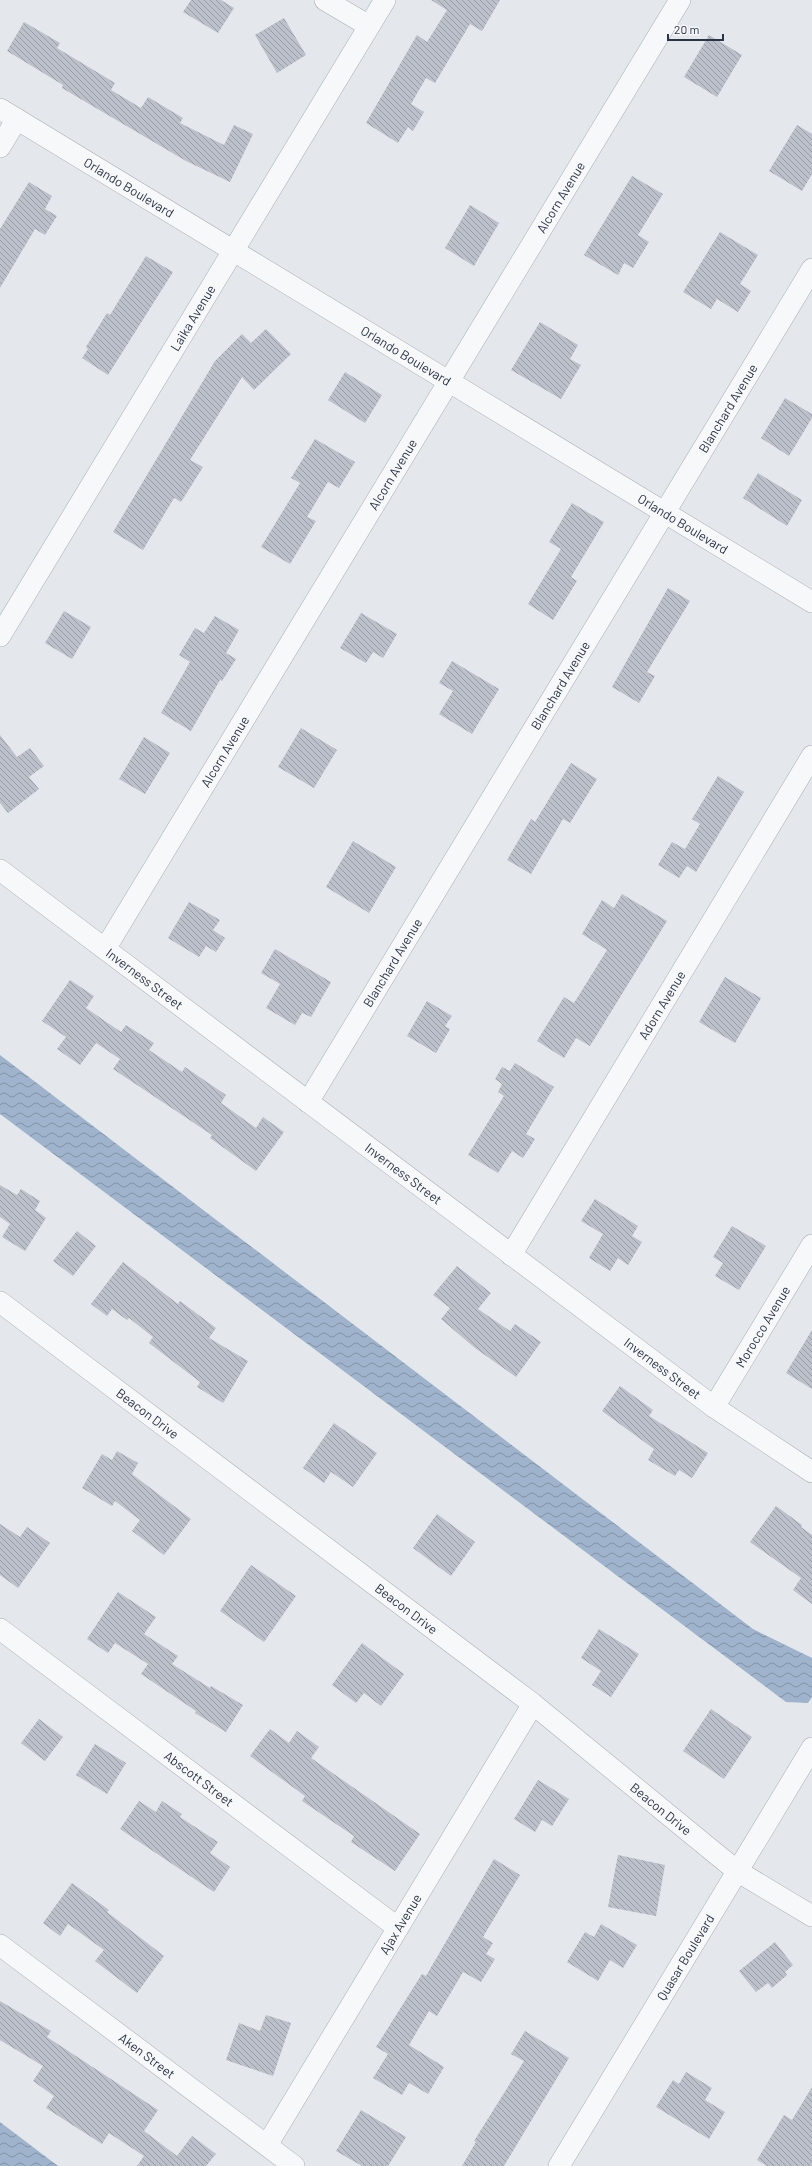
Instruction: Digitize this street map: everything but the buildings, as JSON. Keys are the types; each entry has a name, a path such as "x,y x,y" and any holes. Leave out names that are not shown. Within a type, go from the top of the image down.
{"street":[{"path":"325,0 368,26"},
{"name":"Laika Avenue","path":"0,636 384,0"},
{"name":"Alcorn Avenue","path":"106,950 448,381 680,0"},
{"path":"0,147 8,114"},
{"name":"Orlando Boulevard","path":"8,114 812,602"},
{"name":"Blanchard Avenue","path":"308,1102 812,269"},
{"name":"Adorn Avenue","path":"511,1254 812,756"},
{"name":"Inverness Street","path":"0,870 714,1408 812,1472"},
{"name":"Morocco Avenue","path":"714,1408 812,1245"},
{"name":"Beacon Drive","path":"0,1302 533,1704 738,1871 812,1916"},
{"name":"Abscott Street","path":"0,1629 398,1928"},
{"name":"Ajax Avenue","path":"267,2145 533,1704"},
{"name":"Quasar Boulevard","path":"559,2166 812,1748"},
{"name":"Aken Street","path":"0,1945 294,2166"}],"water":[{"path":"0,1055 753,1629 812,1658 812,1697 808,1703 786,1702 0,1114"},
{"path":"0,2122 58,2166 0,2166"}]}
